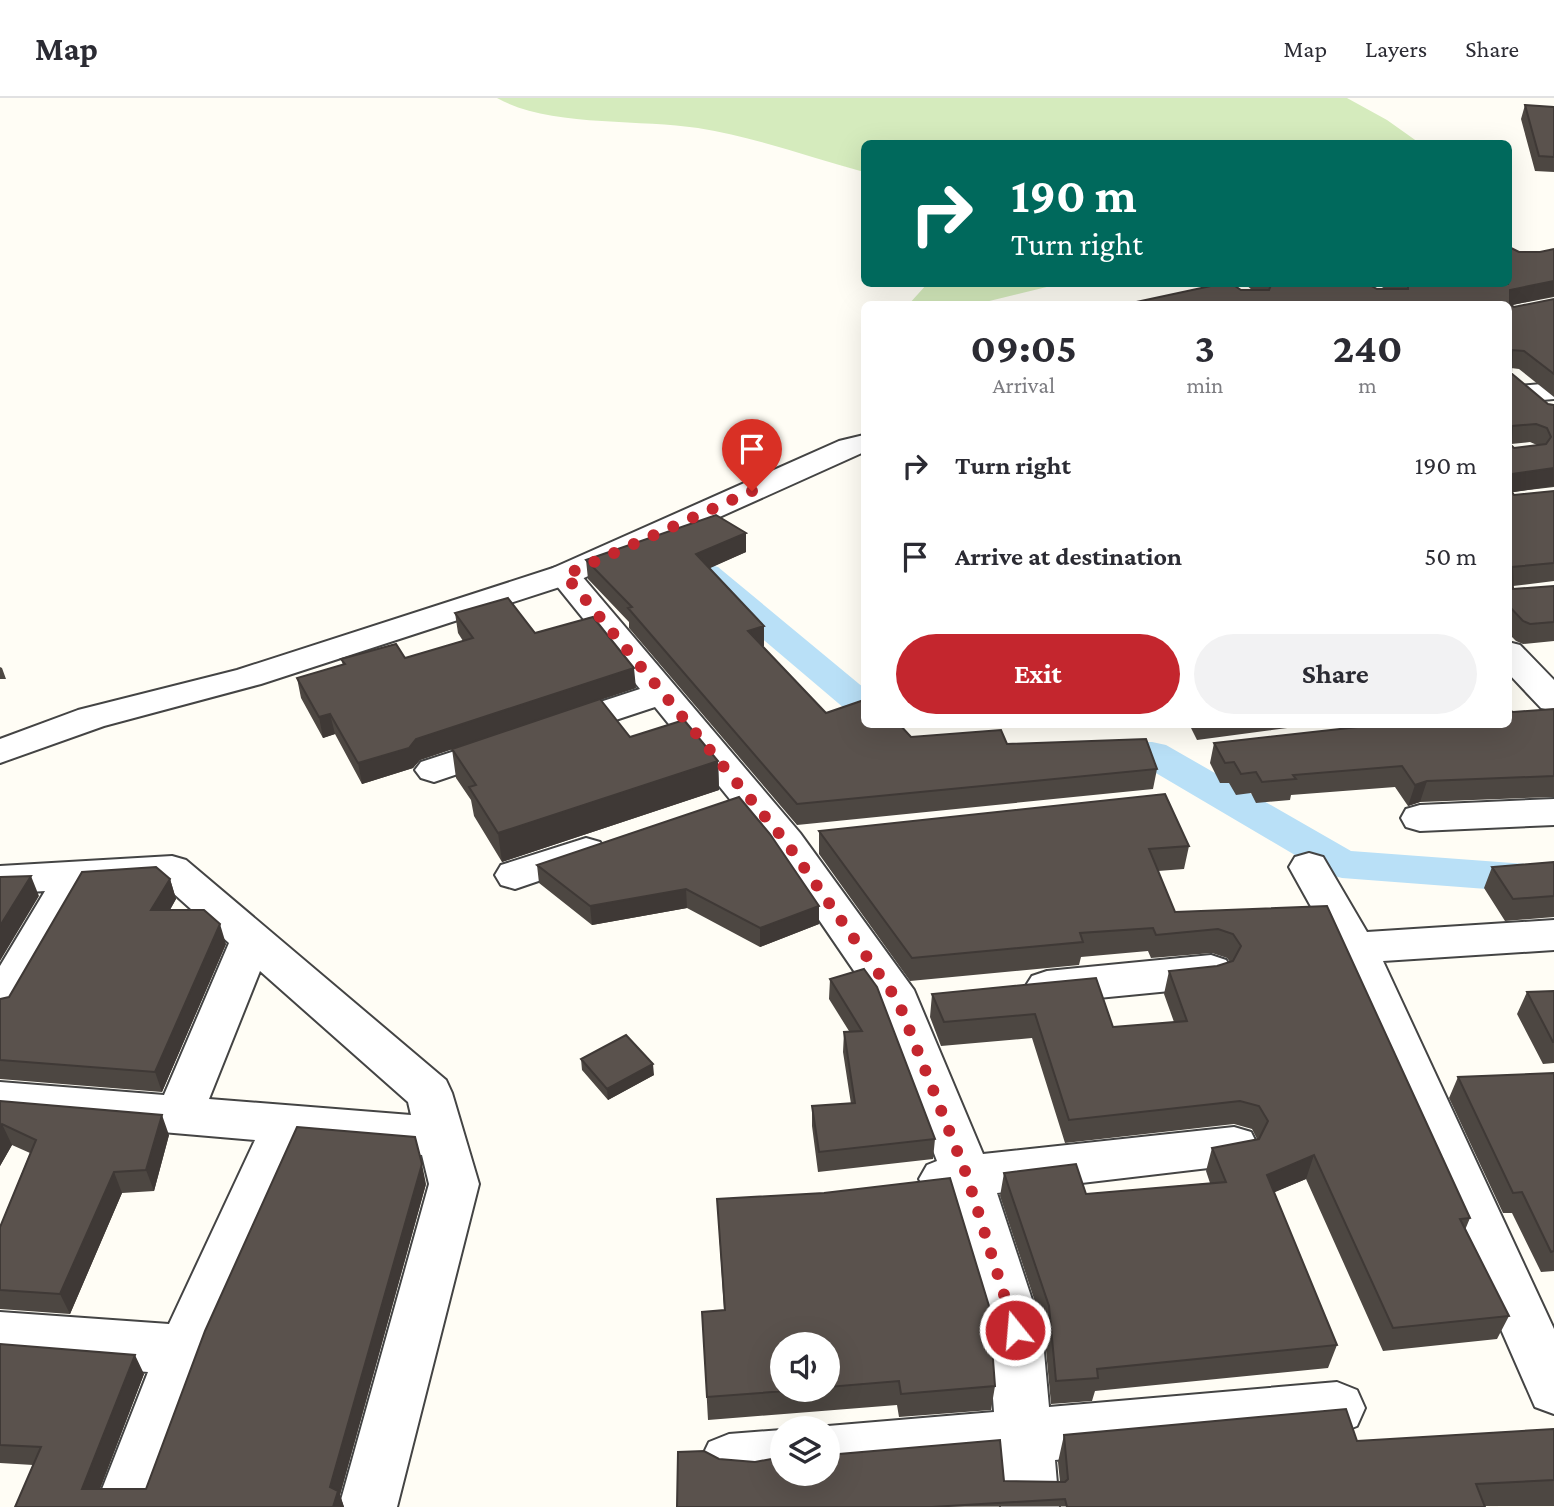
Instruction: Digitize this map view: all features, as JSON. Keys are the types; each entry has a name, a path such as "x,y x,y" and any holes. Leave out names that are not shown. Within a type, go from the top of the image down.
{"street":[{"path":"1514,388 1554,391"},
{"path":"1514,388 1554,414"},
{"path":"0,752 91,718 249,677 565,575 861,444"},
{"path":"565,575 662,694 728,803 806,840 919,999 967,1176 1015,1330 1030,1507"},
{"path":"1512,658 1546,705"},
{"path":"434,770 662,694"},
{"path":"1420,818 1554,812"},
{"path":"515,875 618,840"},
{"path":"1309,867 1356,948 1554,1389"},
{"path":"0,880 173,870 429,1093 454,1184 368,1507"},
{"path":"0,1004 74,877"},
{"path":"1356,948 1554,935"},
{"path":"178,1115 252,939"},
{"path":"1007,991 1212,971"},
{"path":"0,1100 440,1137"},
{"path":"124,1507 184,1350 286,1124"},
{"path":"901,1185 1234,1146"},
{"path":"0,1336 184,1350"},
{"path":"840,1452 1023,1438 1337,1408"}],"green space":[{"path":"497,98 1347,98 1387,120 1415,140 861,140 861,171 761,142 698,128 567,118 518,107"},
{"path":"924,287 1047,287 989,301 912,301"}],"building":[{"path":"1525,105 1554,107 1554,157 1539,156"},
{"path":"1512,248 1519,252 1554,249 1554,281 1510,290 1510,301 1141,301 1206,287 1236,287 1241,290 1269,290 1270,287 1512,287"},
{"path":"1554,299 1554,374 1524,351 1512,350 1512,306"},
{"path":"1512,374 1548,404 1554,405 1554,468 1512,474 1512,446 1514,448 1546,444 1551,437 1547,428 1536,424 1512,426"},
{"path":"1554,491 1554,563 1512,567 1512,492 1514,495"},
{"path":"716,515 746,533 696,554 764,626 748,631 826,713 861,701 861,728 903,728 911,737 1001,730 1007,744 1146,739 1157,769 797,804 628,608 632,607 586,560"},
{"path":"1512,567 1513,589 1554,586 1554,622 1530,624 1523,621 1512,609"},
{"path":"508,598 535,633 593,617 634,668 416,739 409,748 358,763 330,714 319,717 297,678 345,664 341,659 396,644 405,658 473,638 455,613"},
{"path":"600,699 630,737 684,720 718,761 498,833 469,787 476,785 452,749"},
{"path":"1554,709 1554,776 1427,781 1415,785 1402,766 1293,775 1296,779 1262,782 1256,772 1241,774 1234,762 1225,763 1214,743 1349,728 1512,728 1513,712"},
{"path":"1165,794 1189,846 1149,849 1175,912 1327,906 1470,1218 1460,1219 1509,1316 1393,1328 1314,1155 1267,1175 1337,1345 1097,1369 1098,1378 1056,1381 1049,1306 1004,1173 1076,1164 1086,1194 1226,1182 1212,1148 1259,1139 1268,1121 1259,1106 1240,1101 1069,1120 1035,1014 944,1022 932,994 1096,978 1113,1027 1187,1021 1169,971 1217,966 1233,961 1241,946 1233,934 1218,929 1156,935 1153,928 1080,933 1083,942 912,958 819,831"},
{"path":"739,797 770,834 819,906 760,928 686,889 590,906 537,865"},
{"path":"1554,862 1554,896 1513,899 1492,867"},
{"path":"156,867 170,879 151,910 204,910 220,924 155,1072 0,1060 0,999 9,997 82,872"},
{"path":"31,876 0,926 0,877"},
{"path":"864,969 877,987 935,1139 819,1152 812,1106 855,1103 844,1032 862,1031 830,979"},
{"path":"1554,991 1554,1042 1553,1042 1527,992"},
{"path":"626,1035 653,1064 607,1089 581,1059"},
{"path":"1554,1073 1554,1251 1551,1252 1522,1192 1513,1193 1458,1077"},
{"path":"0,1101 162,1115 146,1170 114,1172 60,1294 0,1290 0,1227 36,1140 2,1124 0,1128"},
{"path":"297,1127 415,1137 422,1164 330,1487 338,1491 333,1507 15,1507 41,1447 0,1445 0,1344 135,1355 82,1489 146,1489 205,1331"},
{"path":"950,1178 989,1306 995,1386 901,1394 899,1381 840,1386 840,1332 770,1332 770,1392 707,1397 702,1312 725,1310 717,1199 824,1193"},
{"path":"1346,1409 1357,1441 1554,1429 1554,1480 1476,1484 1485,1507 1067,1507 1065,1499 932,1507 677,1507 678,1452 704,1451 719,1459 755,1462 770,1459 770,1486 840,1486 840,1454 1000,1440 1004,1481 1065,1482 1068,1479 1064,1435"}],"waterway":[{"path":"706,574 861,703"},
{"path":"1096,755 1152,754 1342,864 1554,880"}],"route":[{"path":"752,491 565,575 786,842 898,1001 967,1176 1015,1330"}]}
